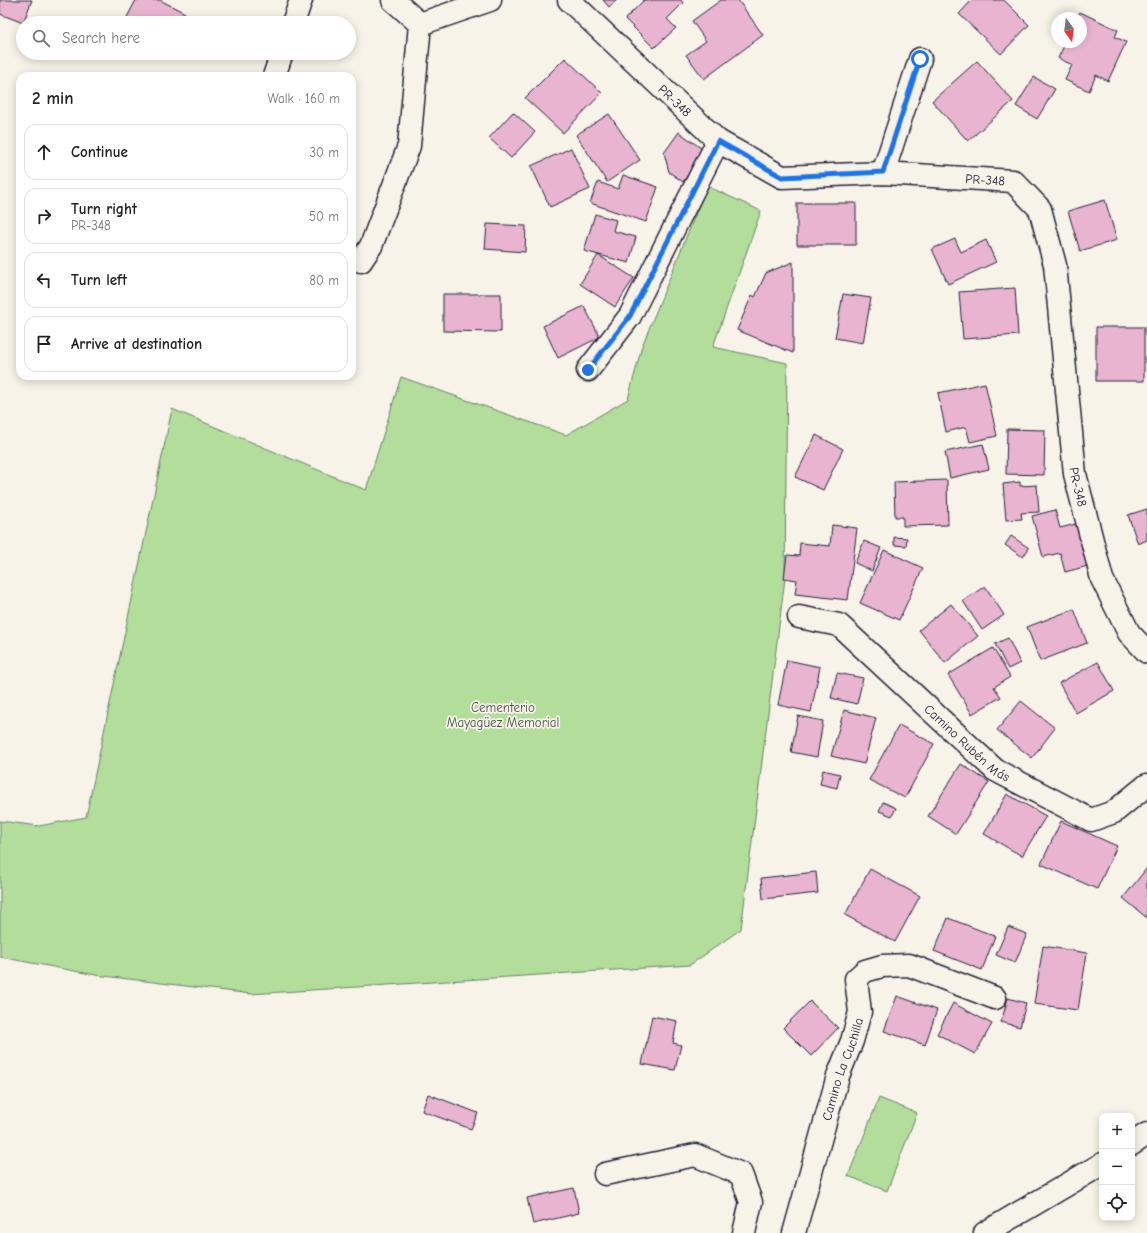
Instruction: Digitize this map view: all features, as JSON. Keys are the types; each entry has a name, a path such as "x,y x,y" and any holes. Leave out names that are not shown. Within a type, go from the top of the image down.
{"street":[{"path":"295,16 301,0"},
{"path":"393,0 420,24"},
{"path":"420,24 490,0"},
{"name":"PR-348","path":"569,0 718,141 782,177 883,172 1013,181 1040,209 1056,265 1075,474 1102,579 1129,633 1147,652"},
{"path":"361,261 371,246 409,146 420,24"},
{"path":"883,172 920,59"},
{"path":"275,72 280,60"},
{"path":"588,370 630,316 718,141"},
{"name":"Camino Rubén Más","path":"799,617 839,625 995,770 1091,820 1114,812 1147,785"},
{"name":"Camino La Cuchilla","path":"794,1233 838,1076 852,1041 860,1012 856,979 865,971 882,966 908,965 996,998"},
{"path":"1135,1142 1147,1134"},
{"path":"605,1174 694,1155 741,1174 751,1202 744,1233"},
{"path":"984,1233 1099,1166"}],"green space":[{"name":"Cementerio Mayagüez Memorial","path":"707,186 761,211 713,347 787,363 785,578 741,929 690,965 251,994 96,975 0,957 0,821 39,826 86,817 172,409 366,490 401,377 566,435 628,399 642,346"},
{"path":"879,1098 917,1113 887,1191 848,1176"}],"building":[{"path":"0,0 32,0 26,16 16,16 16,20 0,14"},
{"path":"136,0 160,0 185,13 184,16 128,16"},
{"path":"603,0 617,0 609,7"},
{"path":"644,0 681,0 683,3 667,19 676,28 654,48 625,19"},
{"path":"721,0 738,0 763,35 704,79 686,55 706,41 692,21"},
{"path":"972,0 1004,0 1029,25 1001,54 959,14"},
{"path":"1087,15 1118,30 1115,37 1126,42 1108,81 1096,75 1089,91 1065,80 1072,65 1058,58 1063,48 1087,48"},
{"path":"565,58 602,93 563,133 525,98"},
{"path":"977,61 1013,101 968,141 932,101"},
{"path":"1034,77 1055,89 1037,119 1016,106"},
{"path":"513,112 535,132 511,158 489,138"},
{"path":"609,114 640,160 607,182 576,135"},
{"path":"679,132 705,151 683,182 669,172 664,153"},
{"path":"571,148 590,189 550,207 531,166"},
{"path":"623,175 658,187 646,222 590,203 598,182 618,189"},
{"path":"1105,200 1117,240 1080,251 1068,211"},
{"path":"797,203 856,203 856,245 797,245"},
{"path":"595,214 616,220 613,231 636,237 629,263 584,251"},
{"path":"487,224 526,226 525,252 485,249"},
{"path":"955,239 961,252 986,240 996,262 948,284 932,249"},
{"path":"598,255 634,278 615,307 580,284"},
{"path":"793,262 793,353 737,330 752,295 755,297 766,273"},
{"path":"1015,288 1018,335 963,339 959,292"},
{"path":"443,294 501,294 501,332 443,331"},
{"path":"843,294 871,298 863,343 835,338"},
{"path":"584,306 600,337 558,358 543,326"},
{"path":"1096,327 1144,327 1144,381 1096,381"},
{"path":"985,383 997,436 970,442 966,427 946,432 938,393"},
{"path":"1007,429 1045,430 1044,475 1006,474"},
{"path":"816,435 843,449 823,490 795,477"},
{"path":"983,444 989,469 950,478 945,452"},
{"path":"947,480 948,525 903,526 903,517 895,517 894,482"},
{"path":"1020,482 1020,486 1037,485 1039,512 1021,513 1022,519 1006,520 1003,484"},
{"path":"1147,509 1147,540 1138,544 1128,515"},
{"path":"1055,510 1060,528 1076,524 1088,566 1065,572 1060,553 1043,557 1032,516"},
{"path":"832,525 857,528 848,600 795,594 797,580 784,578 787,555 799,556 800,543 830,546"},
{"path":"1011,536 1029,548 1023,557 1005,545"},
{"path":"894,537 907,538 906,546 894,545"},
{"path":"864,541 881,548 872,571 855,563"},
{"path":"884,550 923,568 899,620 860,603"},
{"path":"985,586 1004,615 982,630 963,601"},
{"path":"951,604 978,636 945,663 919,630"},
{"path":"1074,609 1087,643 1040,661 1027,627"},
{"path":"1008,638 1020,663 1008,669 995,644"},
{"path":"993,648 1010,677 994,687 1001,697 972,714 948,675"},
{"path":"787,660 820,667 811,712 778,705"},
{"path":"1098,662 1114,691 1076,713 1059,683"},
{"path":"837,673 863,678 857,704 831,698"},
{"path":"1021,701 1055,728 1032,758 997,730"},
{"path":"844,710 876,718 864,764 831,756"},
{"path":"798,716 823,721 817,757 791,752"},
{"path":"899,725 934,744 905,798 869,780"},
{"path":"961,764 989,782 956,834 928,816"},
{"path":"823,770 840,774 837,788 820,784"},
{"path":"1007,794 1046,816 1022,856 984,834"},
{"path":"883,802 896,808 892,816 879,811"},
{"path":"1061,821 1117,846 1097,889 1041,864"},
{"path":"1147,868 1147,918 1123,898"},
{"path":"870,869 920,896 895,942 845,915"},
{"path":"816,872 818,893 763,899 761,878"},
{"path":"948,918 995,936 982,970 934,951"},
{"path":"1008,927 1027,934 1015,963 996,955"},
{"path":"1043,946 1087,953 1078,1010 1034,1004"},
{"path":"897,996 937,1010 925,1045 884,1031"},
{"path":"1008,998 1026,1003 1020,1027 1001,1022"},
{"path":"810,1001 838,1028 811,1056 783,1028"},
{"path":"953,1003 992,1024 975,1054 937,1034"},
{"path":"652,1016 677,1021 673,1043 681,1045 675,1070 642,1064"},
{"path":"428,1094 478,1113 471,1129 422,1111"},
{"path":"574,1188 579,1213 533,1224 527,1198"}],"route":[{"path":"588,370 630,316 718,141 782,177 883,172 920,59"}]}
